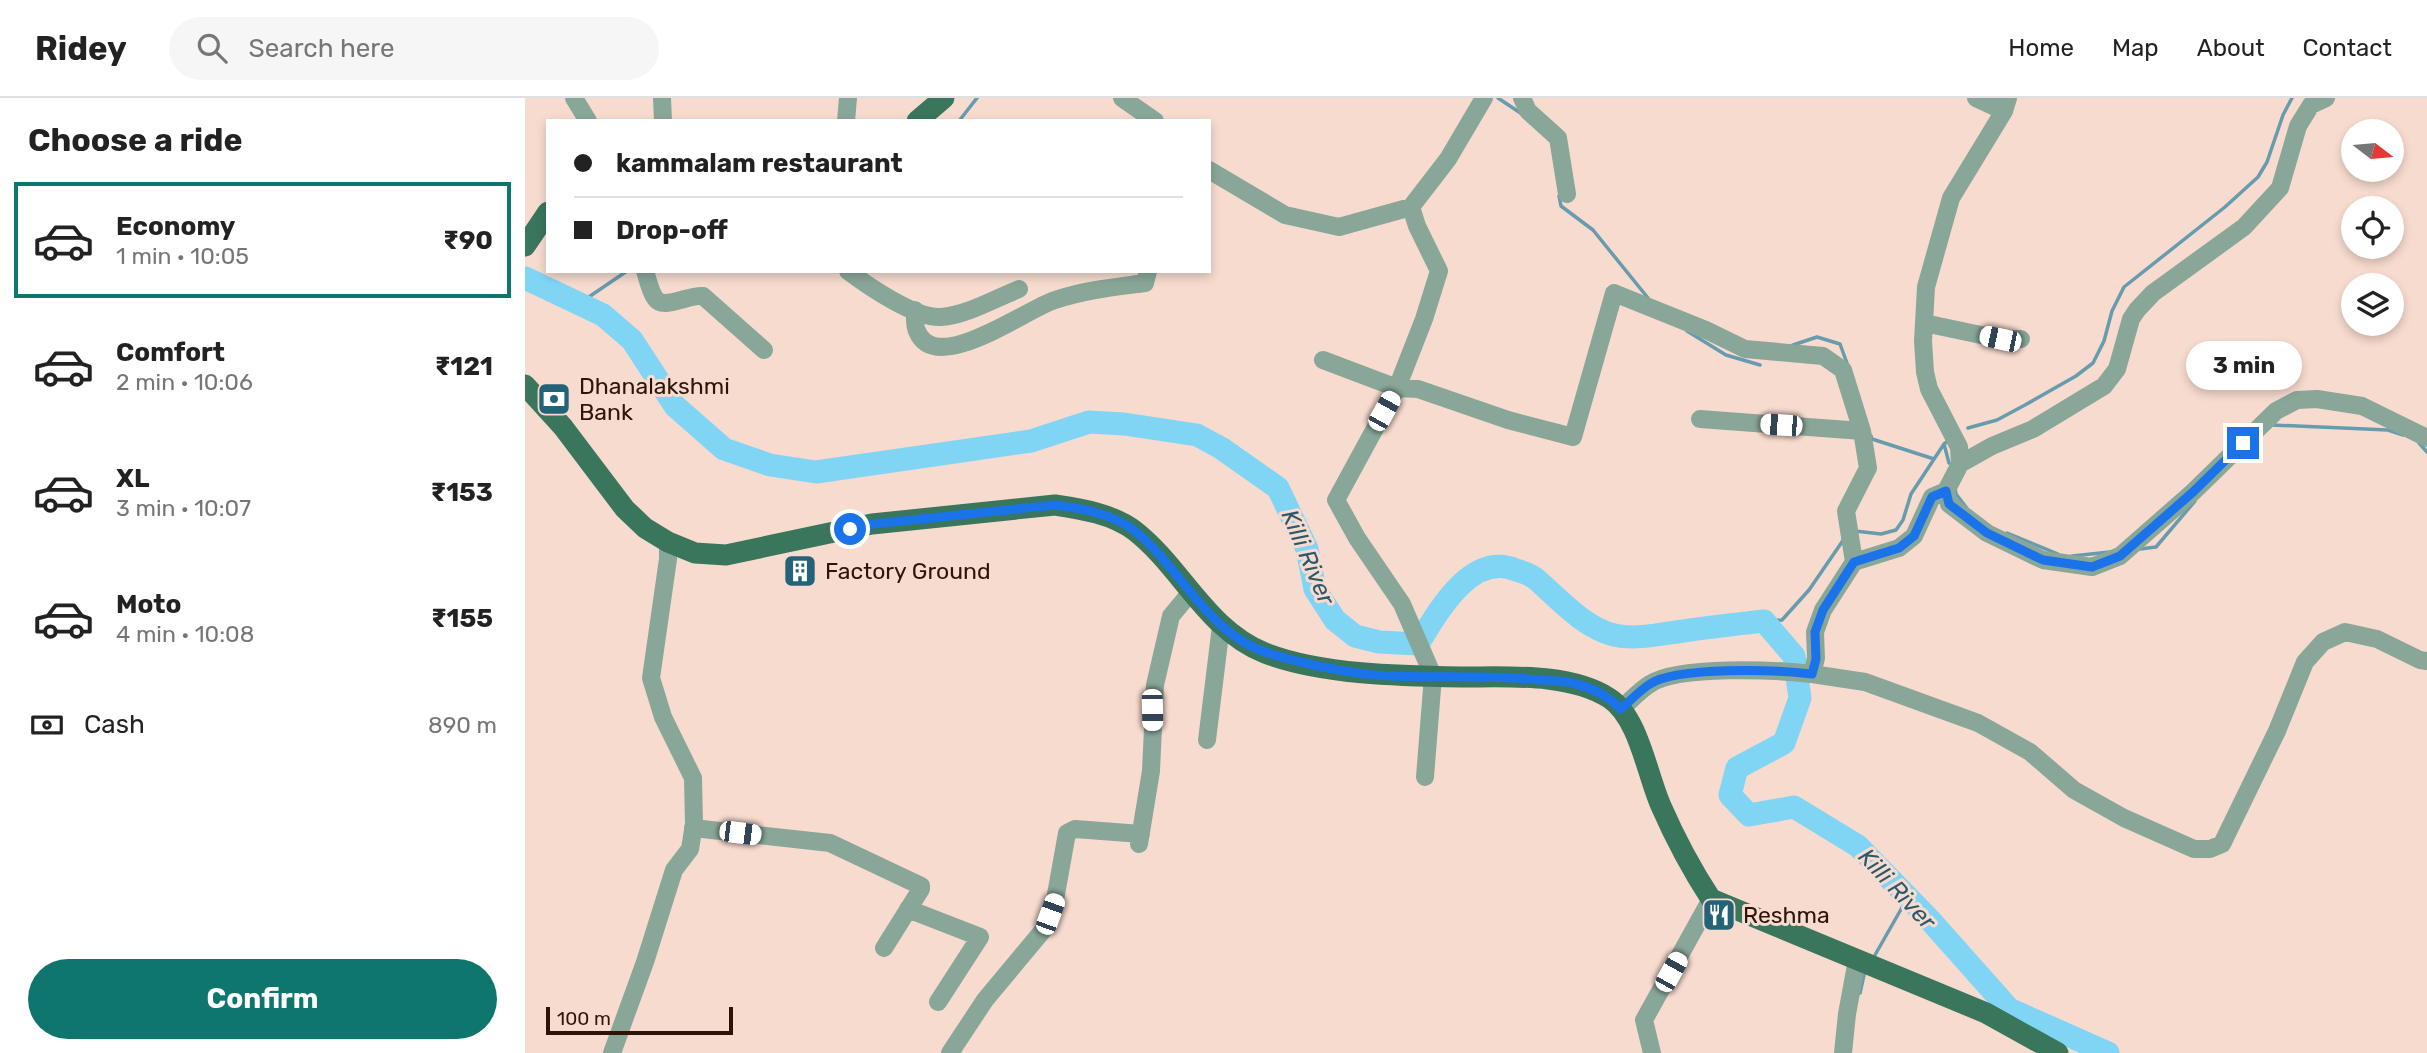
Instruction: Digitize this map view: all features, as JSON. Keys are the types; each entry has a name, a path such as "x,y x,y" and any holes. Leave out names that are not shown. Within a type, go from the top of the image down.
{"main road":[{"path":"919,119 944,98"},
{"path":"525,246 546,215"},
{"path":"525,385 563,427 625,509 645,528 668,542 695,553 726,555 873,524 1055,505 1083,509 1133,529 1221,626 1266,653 1305,664 1387,676 1514,677 1575,683 1610,698 1629,719 1661,805 1697,878 1711,899 1986,1013 2059,1053"}],"street":[{"path":"573,98 587,119"},
{"path":"662,98 663,119"},
{"path":"846,119 848,98"},
{"path":"1122,98 1152,119"},
{"path":"1211,174 1285,215 1339,227 1411,207 1448,159 1484,98"},
{"path":"1522,98 1528,111 1558,138 1567,194"},
{"path":"1812,674 1816,659 1815,632 1823,610 1854,562 1899,548 1914,536 1932,497 1946,491 1960,464 1959,447 1929,389 1923,351 1924,323 1926,287 1951,198 2006,104 1976,98"},
{"path":"1960,464 1992,446 2033,429 2103,386 2117,369 2131,319 2153,293 2244,227 2280,188 2298,126 2311,105 2326,98"},
{"path":"1411,207 1417,226 1439,271 1397,388 1336,500 1357,538 1402,604 1433,676 1425,778"},
{"path":"646,273 659,303 667,304 694,295 703,296 764,350"},
{"path":"851,273 877,291 915,310 938,317 957,314 1019,289"},
{"path":"915,310 916,330 923,341 932,346 950,348 966,344 1053,300 1092,290 1145,283 1148,273"},
{"path":"1323,360 1397,388 1418,389 1573,437 1614,293 1706,330 1745,349 1823,356 1843,370 1862,431 1868,468 1846,511 1854,562"},
{"path":"1924,323 2000,339 2021,339"},
{"path":"1946,491 1949,504 1987,533 2043,560 2092,567 2120,556 2193,492 2276,411 2297,400 2317,398 2362,406 2427,438"},
{"path":"1700,419 1862,431"},
{"path":"612,1053 674,870 690,849 693,828 693,778 663,717 651,678 668,559 668,542"},
{"path":"950,1053 985,1000 1045,928 1055,900 1067,833 1075,830 1140,839 1151,771 1155,685 1171,615 1191,592"},
{"path":"1206,740 1221,626"},
{"path":"1621,709 1651,683 1675,674 1756,670 1812,674 1865,682 1978,723 2030,752 2074,790 2124,818 2194,849 2210,849 2222,844 2277,731 2305,662 2323,642 2345,632 2377,639 2420,660 2427,660"},
{"path":"693,828 830,844 921,886 884,948"},
{"path":"1652,1053 1644,1020 1711,899"},
{"path":"908,909 980,937 938,1002"},
{"path":"1843,1053 1857,960"}],"waterway":[{"path":"961,119 977,98"},
{"path":"1498,98 1522,114"},
{"path":"1968,428 1997,420 2076,376 2093,363 2124,287 2225,207 2258,177 2267,162 2283,115 2292,98"},
{"path":"1559,196 1561,206 1593,230 1648,298"},
{"path":"580,303 624,273"},
{"name":"Killi River","path":"525,278 603,315 632,340 675,406 724,449 770,465 816,472 1031,441 1089,422 1124,424 1197,435 1221,448 1278,488 1307,549 1315,589 1335,620 1355,636 1379,642 1418,644 1435,616 1458,588 1485,569 1500,566 1536,579 1572,612 1592,626 1614,635 1648,636 1764,621 1794,656 1800,698 1784,743 1737,768 1730,795 1749,815 1794,807 1858,846 1929,919 2009,1009 2108,1053"},
{"path":"1687,331 1726,355 1760,365"},
{"path":"1793,345 1817,337 1840,344 1848,366"},
{"path":"2272,425 2388,430 2403,435"},
{"path":"1871,436 1872,439 1934,459"},
{"path":"1855,531 1881,534 1896,530 1903,520 1911,494 1948,441"},
{"path":"2419,443 2427,452"},
{"path":"1944,444 1949,463"},
{"path":"1955,488 1956,494 1966,507"},
{"path":"2140,549 2156,547 2195,501"},
{"path":"2007,533 2058,554"},
{"path":"1764,621 1782,620 1809,590 1844,539"},
{"path":"2072,556 2110,552"},
{"path":"1875,955 1908,897"},
{"path":"1860,993 1864,975"}],"place":[{"name":"Dhanalakshmi Bank","path":"554,399"},
{"name":"Factory Ground","path":"800,571"},
{"name":"Reshma","path":"1719,915"}],"route":[{"path":"850,529 873,524 1055,505 1083,509 1133,529 1217,622 1241,640 1266,653 1305,664 1387,676 1514,677 1575,683 1610,698 1621,709 1651,683 1675,674 1756,670 1812,674 1816,659 1815,632 1823,610 1854,562 1899,548 1914,536 1932,497 1946,491 1949,504 1987,533 2043,560 2092,567 2120,556 2193,492 2243,443"}]}
